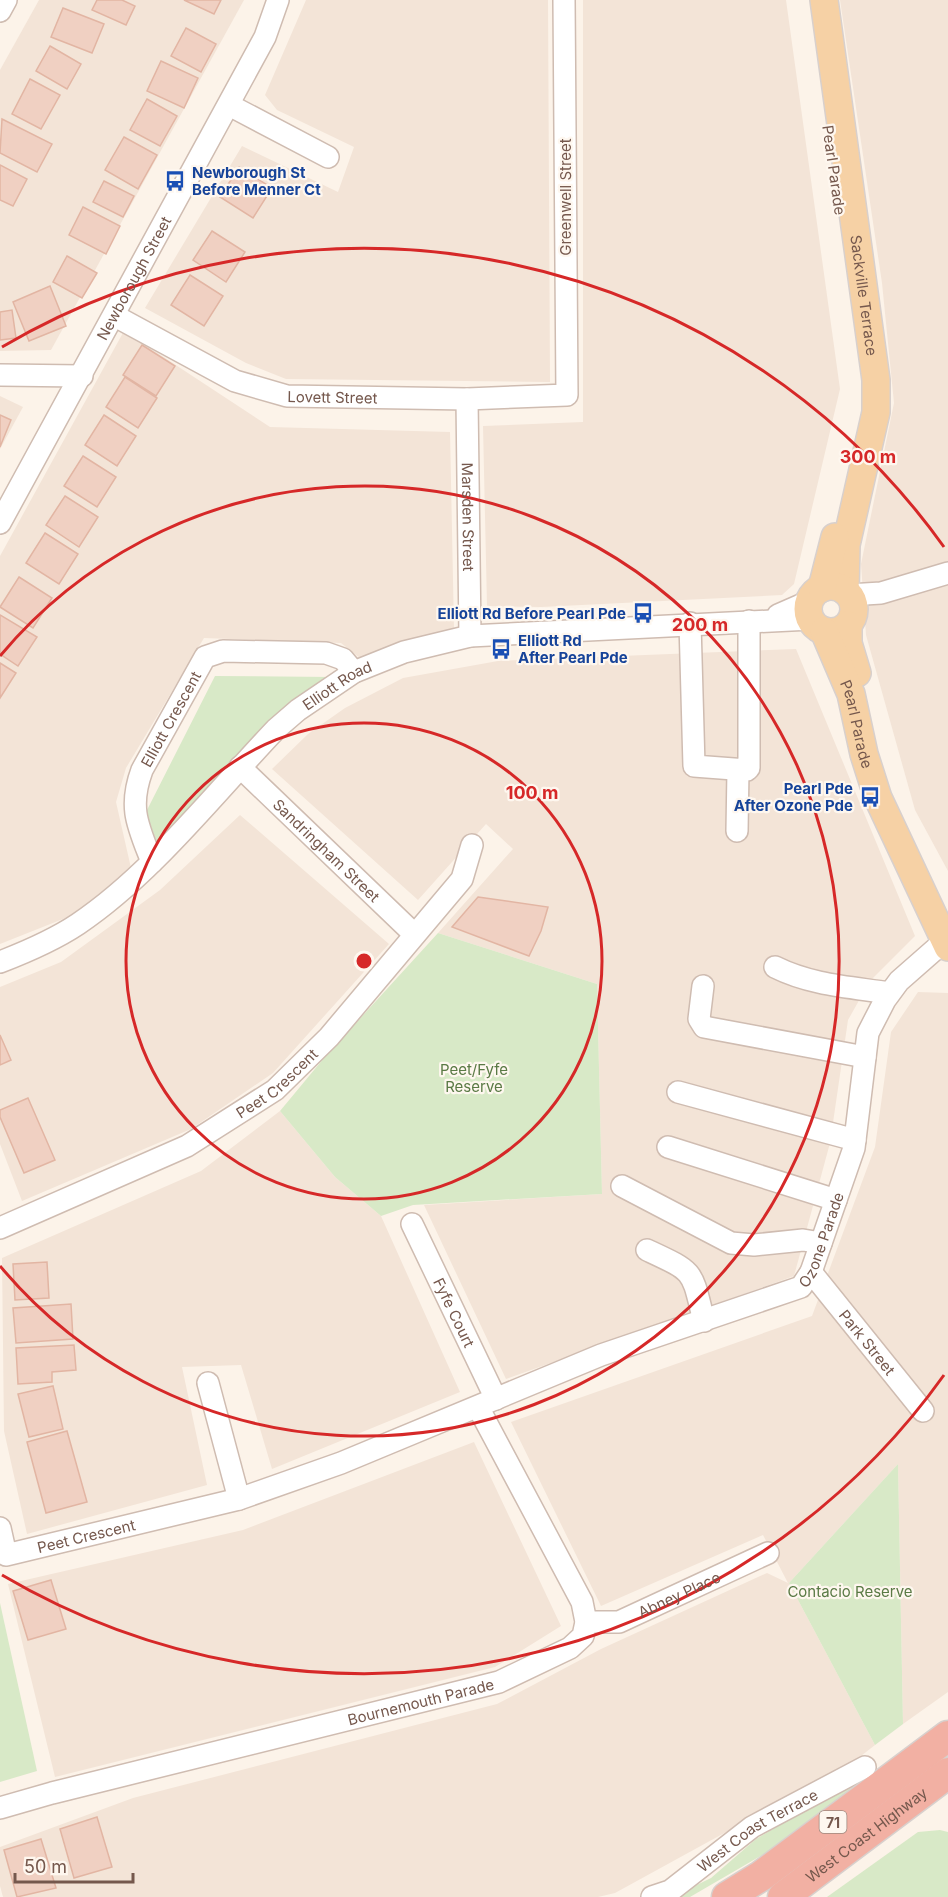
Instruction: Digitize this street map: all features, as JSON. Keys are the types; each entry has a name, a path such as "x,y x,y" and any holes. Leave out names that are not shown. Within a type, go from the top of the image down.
{"highway":[{"name":"West Coast Highway","path":"727,1897 760,1876 948,1736"},
{"name":"West Coast Highway","path":"783,1897 948,1773"}],"main road":[{"name":"Pearl Parade","path":"809,0 863,385 833,608 864,754 878,798 947,942"},
{"name":"Sackville Terrace","path":"824,0 877,388 876,412 833,608"},
{"name":"Pearl Parade","path":"833,608 850,650 871,715 889,788 904,827 948,912"}],"street":[{"path":"0,11 6,0"},
{"name":"Newborough Street","path":"0,523 229,105 265,37 278,0"},
{"name":"Greenwell Street","path":"564,0 567,394"},
{"path":"229,105 328,157"},
{"name":"Lovett Street","path":"115,316 235,381 287,396 467,399 567,394"},
{"path":"0,375 82,376"},
{"name":"Marsden Street","path":"467,399 471,636"},
{"name":"Elliott Road","path":"0,962 28,951 76,925 104,905 152,862 298,710 354,672 404,652 471,636 758,620 833,608 948,573"},
{"path":"690,623 694,766 738,770 749,768 758,620"},
{"name":"Elliott Crescent","path":"152,862 137,824 133,806 135,789 142,770 205,657 223,651 326,653 343,659 354,672"},
{"name":"Sandringham Street","path":"240,768 414,934"},
{"path":"737,831 738,770"},
{"name":"Peet Crescent","path":"0,1228 187,1146 275,1090 329,1036 462,879 472,845"},
{"name":"Ozone Parade","path":"487,1403 601,1355 801,1287 811,1272 855,1140 868,1032 899,981 947,942"},
{"path":"777,977 797,978 886,999"},
{"path":"703,986 699,1019 704,1027 865,1057"},
{"path":"678,1092 855,1140"},
{"path":"668,1147 836,1200"},
{"path":"622,1186 731,1243 754,1245 803,1240 821,1243"},
{"name":"Fyfe Court","path":"412,1224 487,1403"},
{"path":"647,1250 689,1272 694,1280 704,1321"},
{"name":"Park Street","path":"811,1272 923,1411"},
{"path":"208,1383 239,1499"},
{"path":"487,1403 582,1602 586,1622"},
{"name":"Peet Crescent","path":"0,1528 6,1555 239,1499 341,1463 487,1403"},
{"name":"Abney Place","path":"586,1622 619,1622 768,1553"},
{"name":"Bournemouth Parade","path":"0,1808 52,1793 499,1682 570,1648 583,1636 586,1622"},
{"name":"West Coast Terrace","path":"652,1897 670,1891 752,1827 865,1767"}],"shaded area":[{"path":"39,0 244,0 51,350 0,351 0,70"},
{"path":"306,0 548,0 550,382 286,379 246,363 145,308 242,146 338,192 354,147 277,110 265,95"},
{"path":"583,0 786,0 840,389 794,584 782,595 541,607 487,606 483,426 583,422"},
{"path":"840,0 948,0 948,871 915,810 866,635 861,564 894,403 882,283"},
{"path":"124,331 270,427 450,432 454,629 361,659 341,643 204,638 126,768 116,802 131,868 73,915 0,944 0,556"},
{"path":"0,396 23,407 0,449"},
{"path":"796,649 915,936 870,981 848,1020 830,1143 794,1276 506,1379 424,1205 602,1194 597,984 438,933 513,849 486,824 418,900 272,769 308,734 345,708 403,678 498,661"},
{"path":"240,815 389,944 273,1073 191,1129 22,1201 0,1144 0,987 61,962 160,890"},
{"path":"918,992 948,993 948,1692 903,1724 898,1464 789,1583 875,1745 852,1763 615,1893 598,1897 3,1897 0,1886 0,1847 133,1798 497,1704 601,1649 767,1573 788,1583 763,1535 601,1606 511,1422 812,1316 875,1147 891,1032"},
{"path":"280,1111 335,1177 381,1216 460,1392 272,1469 241,1365 182,1367 207,1485 27,1534 4,1431 2,1258 201,1171"},
{"path":"474,1442 561,1626 495,1667 55,1777 8,1584 243,1530"}],"green space":[{"path":"215,676 332,677 274,717 158,846 146,812"},
{"name":"Peet/Fyfe Reserve","path":"438,933 597,984 602,1194 413,1205 381,1216 335,1177 280,1111 324,1058"},
{"name":"Contacio Reserve","path":"898,1464 903,1724 875,1745 789,1583"},
{"path":"0,1603 37,1771 0,1782"},
{"path":"873,1775 781,1844 690,1897 672,1897 711,1878 756,1839 863,1776"},
{"path":"940,1830 948,1832 948,1897 827,1897 918,1832"}],"building":[{"path":"97,0 122,0 135,6 126,25 92,10"},
{"path":"184,0 221,0 214,14"},
{"path":"63,8 104,24 92,53 51,37"},
{"path":"186,28 216,44 201,72 171,56"},
{"path":"50,46 81,64 67,89 36,71"},
{"path":"161,61 198,78 184,108 147,91"},
{"path":"30,79 60,95 41,129 12,114"},
{"path":"147,99 177,116 160,146 130,130"},
{"path":"2,119 52,144 37,172 0,153"},
{"path":"124,137 157,155 138,189 105,170"},
{"path":"0,165 27,179 13,206 0,200"},
{"path":"239,167 272,188 253,218 220,197"},
{"path":"104,181 134,196 123,217 93,202"},
{"path":"83,207 120,226 106,254 69,235"},
{"path":"212,231 245,252 226,282 193,260"},
{"path":"67,256 97,273 82,298 53,282"},
{"path":"190,275 223,296 204,326 171,305"},
{"path":"50,286 66,326 29,341 13,302"},
{"path":"12,310 16,338 0,340 0,312"},
{"path":"142,345 175,366 156,396 123,375"},
{"path":"125,377 157,398 138,428 106,407"},
{"path":"0,415 11,420 0,447"},
{"path":"104,415 136,436 117,466 85,445"},
{"path":"83,456 116,477 97,507 64,486"},
{"path":"65,496 98,517 79,547 46,525"},
{"path":"45,533 78,554 59,584 26,563"},
{"path":"19,577 52,598 33,628 0,607"},
{"path":"0,615 37,637 18,666 0,654"},
{"path":"0,663 16,673 0,698"},
{"path":"478,897 548,907 541,931 529,956 452,927"},
{"path":"0,1035 11,1060 0,1065"},
{"path":"28,1098 55,1160 24,1173 0,1117 0,1110"},
{"path":"47,1262 49,1298 15,1300 13,1264"},
{"path":"71,1304 73,1339 16,1343 13,1308"},
{"path":"74,1345 76,1370 52,1372 52,1382 18,1384 16,1348"},
{"path":"53,1386 63,1429 29,1437 18,1394"},
{"path":"67,1431 87,1502 46,1513 27,1442"},
{"path":"51,1580 66,1629 28,1640 13,1591"},
{"path":"97,1817 112,1867 74,1878 60,1829"},
{"path":"41,1839 56,1888 17,1897 4,1850"}],"place":[{"name":"Newborough St Before Menner Ct","path":"175,181"},
{"name":"Elliott Rd Before Pearl Pde","path":"643,613"},
{"name":"Elliott Rd After Pearl Pde","path":"501,649"},
{"name":"Pearl Pde After Ozone Pde","path":"870,797"}]}
